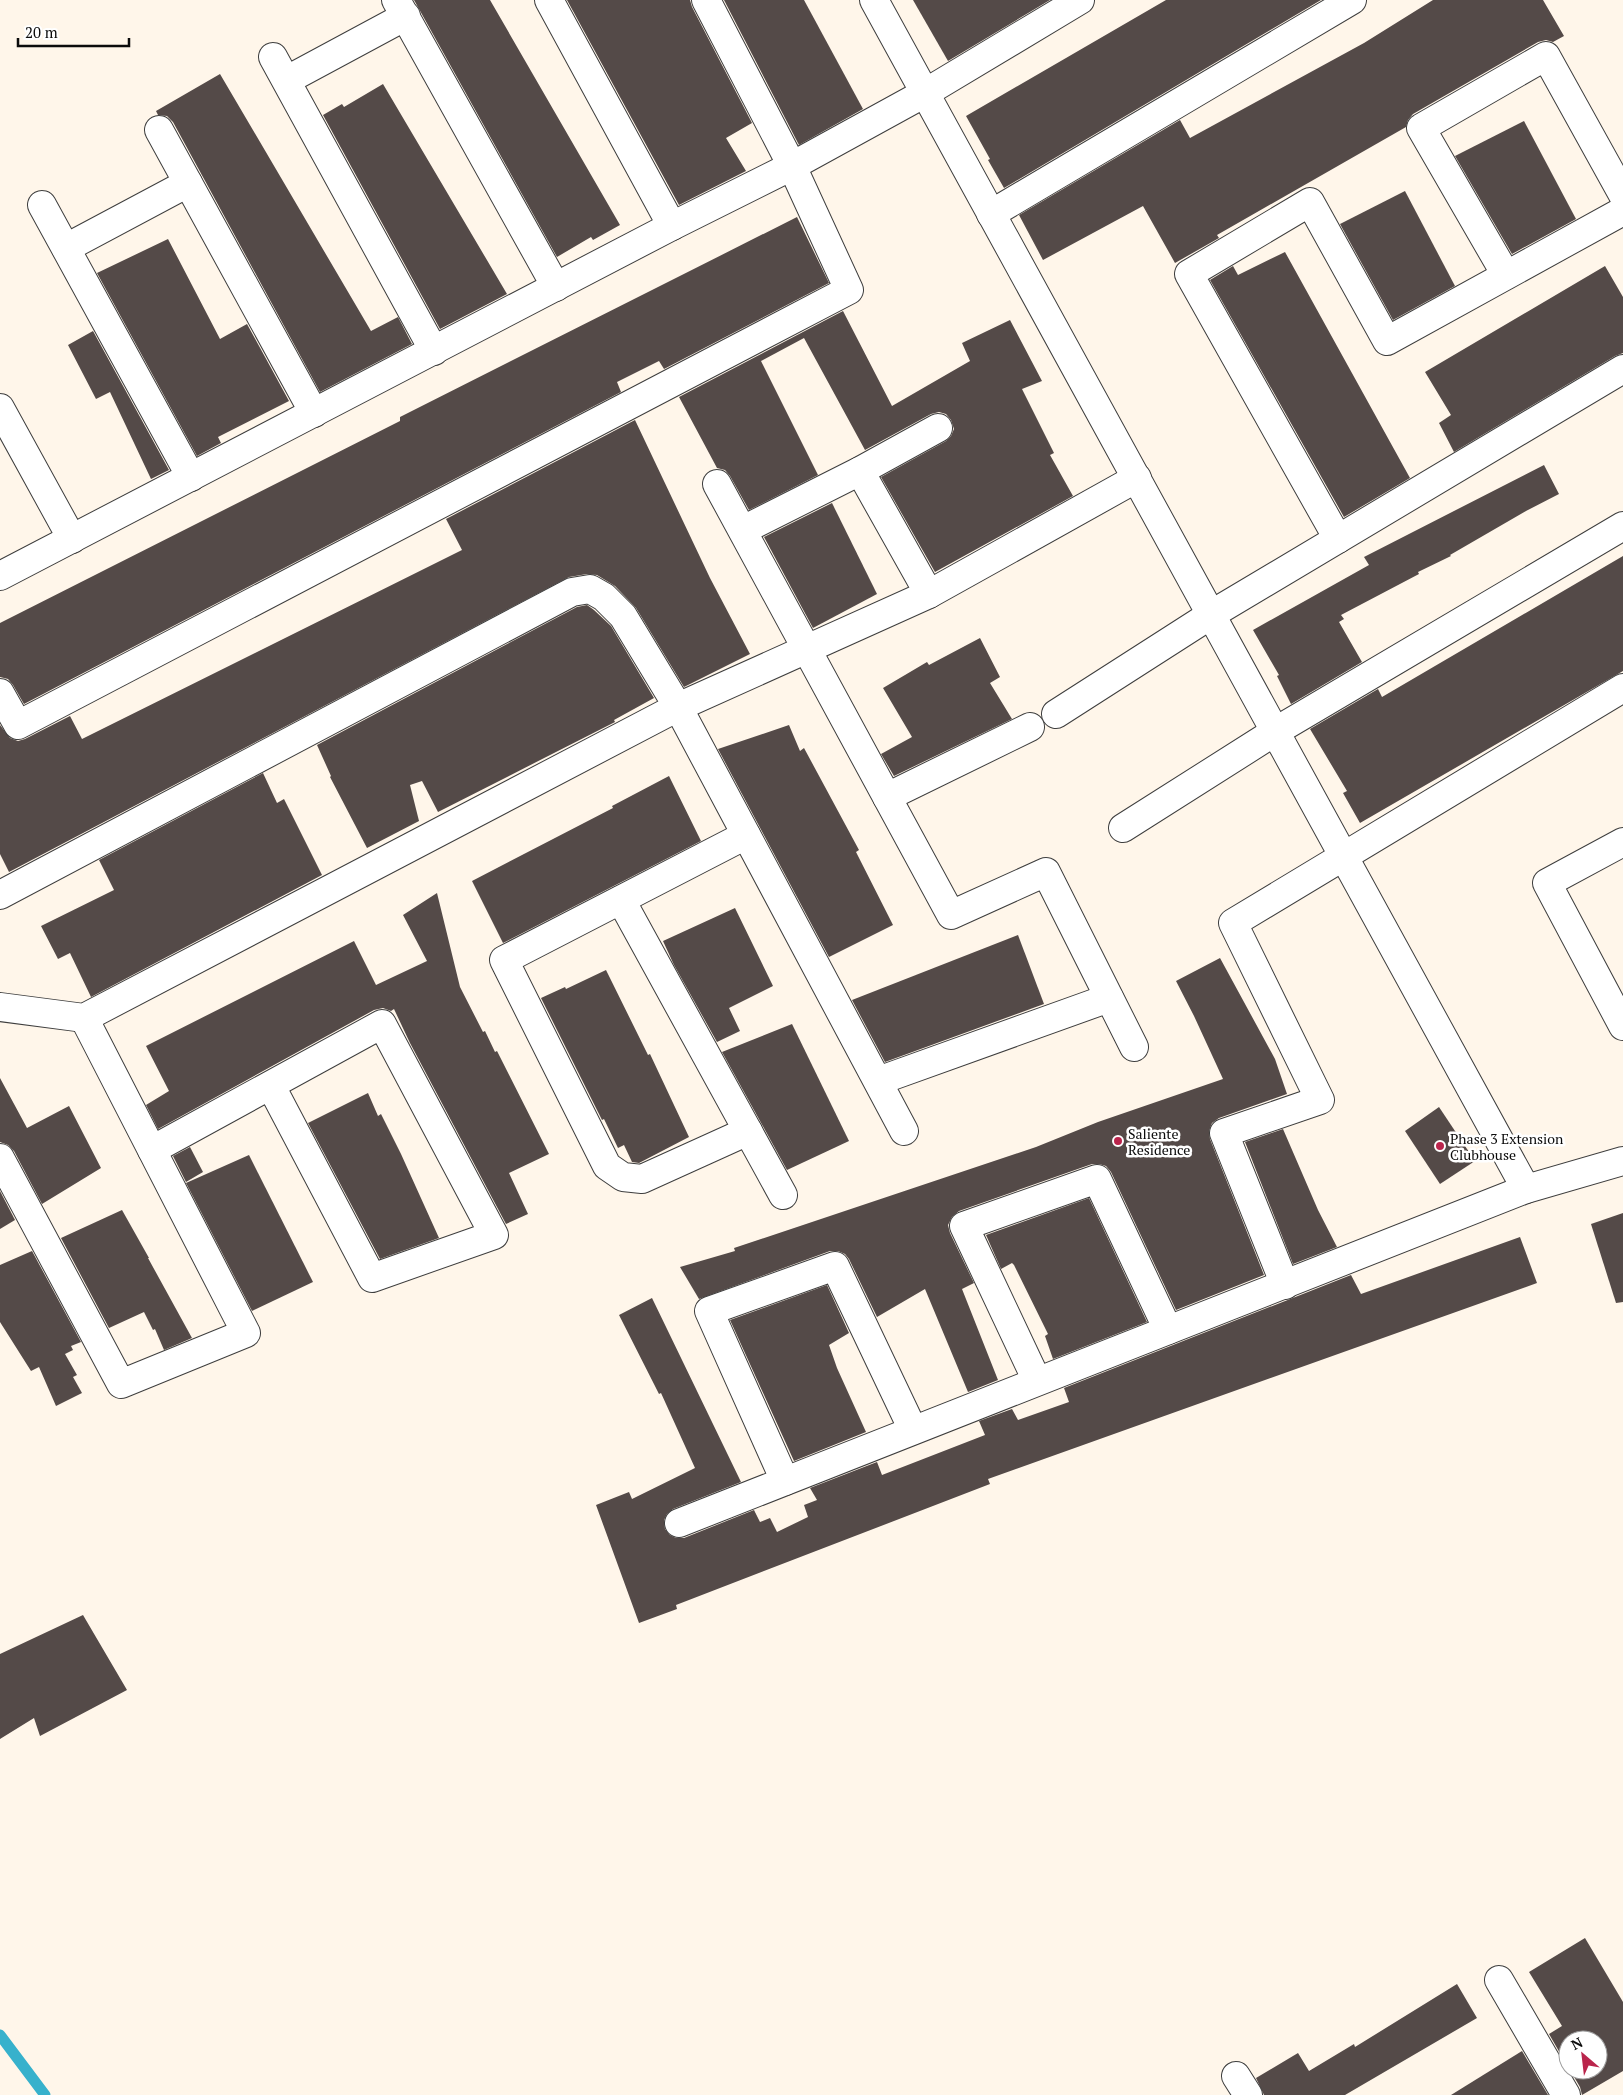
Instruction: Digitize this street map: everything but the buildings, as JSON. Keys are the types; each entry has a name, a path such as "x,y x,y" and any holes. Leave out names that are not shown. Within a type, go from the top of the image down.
{"street":[{"path":"550,0 672,226"},
{"path":"0,693 18,725 849,290 792,166 706,0"},
{"path":"874,0 1138,478 1526,1189"},
{"path":"0,576 672,226 792,166 925,93 1080,0"},
{"path":"992,214 1352,0"},
{"path":"287,80 401,8 556,287"},
{"path":"1506,275 1422,128 1546,56 1623,195"},
{"path":"273,57 434,351"},
{"path":"159,130 314,413"},
{"path":"66,248 188,183"},
{"path":"1338,540 1189,274 1310,202 1387,342 1623,211"},
{"path":"42,205 191,477"},
{"path":"1056,714 1212,614 1623,369"},
{"path":"0,408 72,539"},
{"path":"743,530 860,471 938,428"},
{"path":"860,471 929,594"},
{"path":"1,1005 84,1018 678,707 929,594 1138,478"},
{"path":"717,484 951,915 1046,872 1134,1047"},
{"path":"1123,828 1276,731 1623,526"},
{"path":"0,895 572,592 590,589 604,597 623,616 678,707 904,1131"},
{"path":"1285,1285 1224,1133 1320,1100 1233,923 1623,688"},
{"path":"887,797 1030,727"},
{"path":"746,835 504,960 608,1166 623,1177 642,1179 748,1131"},
{"path":"1623,842 1547,882 1623,1026"},
{"path":"621,900 783,1194"},
{"path":"878,1081 1109,998"},
{"path":"0,1158 122,1384 246,1333 84,1018"},
{"path":"152,1150 382,1024 494,1235 372,1278 271,1086"},
{"path":"679,1523 1526,1189 1623,1160"},
{"path":"1037,1382 964,1226 1097,1179 1168,1330"},
{"path":"786,1481 709,1312 835,1266 912,1430"},
{"path":"1499,1980 1566,2095"}],"waterway":[{"path":"0,2035 45,2095"}],"place":[{"name":"Saliente Residence","path":"1118,1141"},
{"name":"Phase 3 Extension Clubhouse","path":"1440,1146"}]}
